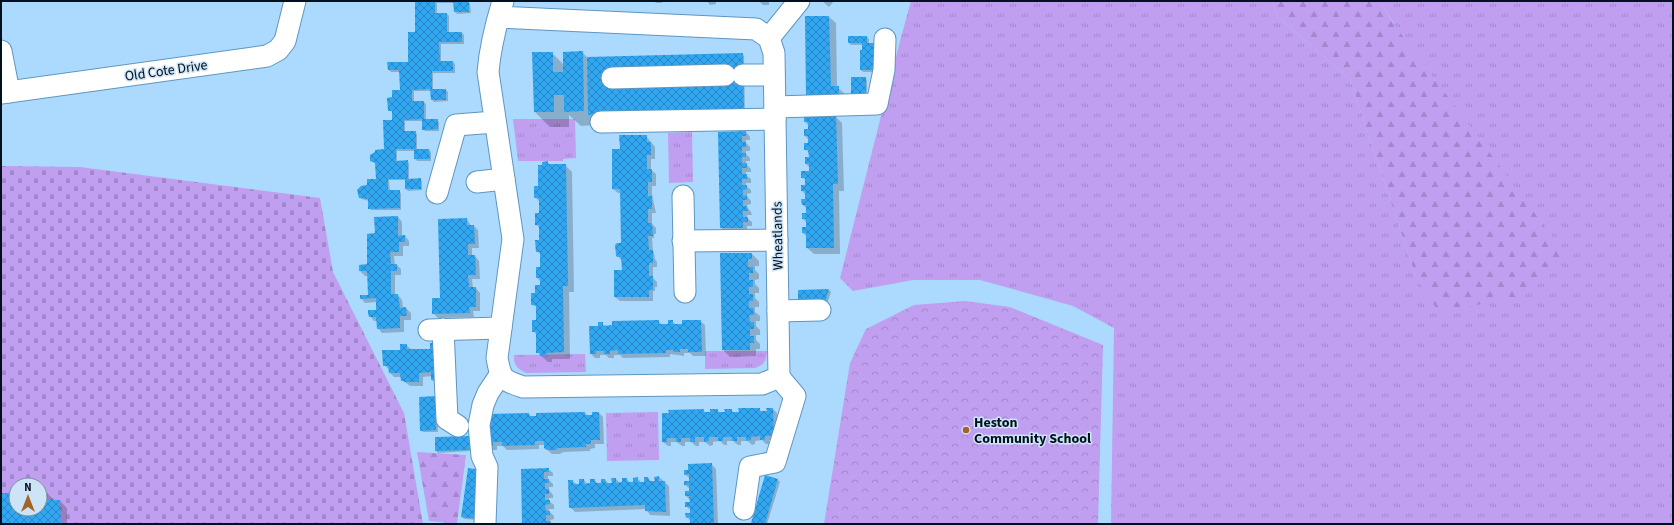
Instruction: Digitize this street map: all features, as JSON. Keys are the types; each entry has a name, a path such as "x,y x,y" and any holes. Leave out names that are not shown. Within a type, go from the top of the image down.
{"street":[{"name":"Old Cote Drive","path":"5,92 267,56 278,50 285,41 295,1"},
{"path":"744,509 750,467 775,462 795,396 779,377 762,384 523,387 510,383 500,375 497,358 513,239 488,72 489,57 501,9 756,29 769,38 799,1"},
{"name":"Wheatlands","path":"769,38 774,53 779,377"},
{"path":"601,122 775,113 877,104 884,70 885,39"},
{"path":"1,51 5,92"},
{"path":"612,78 774,75"},
{"path":"437,193 456,125 495,122"},
{"path":"477,182 504,179"},
{"path":"683,196 685,292"},
{"path":"683,241 777,240"},
{"path":"778,311 820,310"},
{"path":"458,426 447,419 436,330 501,328"},
{"path":"484,524 487,467 482,456 479,425 485,399 500,375"}],"green space":[{"path":"911,1 1272,1 1278,17 1350,79 1416,277 1393,22 1380,1 1673,1 1673,524 1111,524 1114,328 1073,306 980,280 913,280 853,291 840,278"},
{"path":"1272,1 1380,1 1393,23 1568,258 1516,297 1439,313 1416,277 1350,79 1278,17"},
{"path":"513,119 575,119 576,158 563,159 563,161 518,161"},
{"path":"692,132 693,182 669,183 668,133"},
{"path":"1,166 80,167 320,198 333,272 404,413 423,524 1,524"},
{"name":"Heston Community School","path":"965,301 1010,307 1103,345 1098,524 824,524 850,363 866,329 914,305"},
{"path":"705,351 767,351 764,362 755,368 705,369"},
{"path":"585,354 586,372 526,373 517,366 514,361 514,355"},
{"path":"658,412 659,460 607,461 606,413"},
{"path":"417,452 466,455 457,524 429,521"}],"building":[{"path":"435,1 435,13 447,13 447,32 462,32 462,42 439,42 440,61 453,61 453,71 432,71 432,89 446,89 446,100 431,100 430,89 412,90 412,101 424,101 424,119 438,119 438,129 422,130 422,119 404,120 404,131 416,131 416,149 429,149 430,159 414,159 414,149 396,149 396,161 408,160 408,179 421,178 421,189 405,189 405,179 388,179 388,190 400,190 400,208 368,209 368,199 359,198 357,190 361,186 367,185 367,179 376,179 375,163 370,161 370,155 375,152 375,150 384,149 383,120 392,120 392,111 388,111 387,98 392,97 392,90 400,90 399,70 388,70 387,62 408,62 408,32 415,32 415,2"},
{"path":"453,1 469,1 469,12 454,12"},
{"path":"805,16 829,16 831,86 839,86 839,98 806,99"},
{"path":"848,36 867,36 867,43 874,43 875,70 860,70 860,50 862,50 862,43 848,43"},
{"path":"583,51 584,111 564,112 564,95 554,95 554,112 534,112 532,52 553,52 553,72 563,72 563,52"},
{"path":"743,53 744,112 588,115 587,57","holes":["607,70 726,85 608,88"]},
{"path":"851,77 866,77 866,98 851,99"},
{"path":"836,115 838,184 833,184 834,248 806,248 806,233 802,233 802,227 806,227 806,219 802,219 802,213 806,213 806,205 802,205 801,199 805,199 805,191 801,191 801,185 805,185 805,178 801,178 801,171 809,171 809,164 805,164 805,157 809,157 808,150 804,150 804,143 808,143 808,136 804,136 804,129 808,129 808,122 804,122 804,116"},
{"path":"746,131 746,136 742,136 742,142 746,142 746,147 742,147 742,153 746,153 746,157 742,157 742,163 747,163 747,168 742,168 742,174 747,174 747,179 742,179 742,185 747,185 747,189 743,190 743,196 747,195 747,200 743,200 743,206 747,206 748,211 743,211 743,217 748,217 748,222 743,222 743,228 720,228 718,132"},
{"path":"619,135 647,135 647,142 651,142 651,155 647,155 647,169 652,169 652,182 648,182 648,196 652,196 652,209 648,209 648,223 652,223 653,236 648,236 649,250 653,250 653,263 649,263 649,276 653,276 653,290 649,290 649,297 614,297 614,270 622,270 621,257 617,257 616,255 615,245 617,243 621,243 620,189 612,189 612,149 620,149"},
{"path":"548,161 548,164 566,164 568,286 563,286 564,352 546,353 546,356 540,356 540,353 536,353 536,332 532,332 532,320 536,320 536,305 531,305 531,293 535,293 535,285 540,285 540,278 536,278 536,267 540,267 540,252 536,252 535,240 539,240 539,225 535,225 535,213 539,213 539,198 534,198 534,186 538,186 538,165 542,165 542,162"},
{"path":"398,216 398,236 405,235 405,242 399,242 399,252 390,252 391,264 397,264 397,271 391,271 391,294 398,294 400,308 406,307 407,316 400,316 400,328 377,329 376,317 369,317 368,313 368,310 376,310 376,298 360,299 360,295 368,295 367,271 359,271 359,265 367,264 367,234 375,233 374,217"},
{"path":"467,218 467,225 474,225 475,244 468,244 468,255 475,255 476,275 468,275 469,287 476,287 476,307 469,307 470,313 432,314 432,298 440,298 438,219"},
{"path":"720,253 752,253 752,259 748,259 748,267 753,267 753,273 749,273 749,280 753,280 753,287 749,287 749,294 753,294 753,301 749,301 749,308 753,308 754,315 749,315 750,322 754,322 754,329 750,329 750,336 754,336 754,343 750,343 750,350 722,350"},
{"path":"829,289 825,302 798,303 798,290"},
{"path":"659,320 659,324 668,324 668,320 673,320 673,324 682,324 682,320 701,320 702,352 688,352 688,349 680,349 680,352 666,350 666,353 618,354 618,350 610,351 610,354 604,354 604,351 596,351 596,354 590,354 589,326 598,326 598,322 603,322 603,326 612,325 612,321"},
{"path":"430,343 434,343 434,380 431,380 431,372 419,373 419,382 404,382 401,381 400,373 389,373 388,366 383,366 382,350 400,350 400,344 407,344 407,349 430,349"},
{"path":"435,396 436,430 420,431 419,397"},
{"path":"738,408 760,408 760,411 767,411 766,408 773,408 774,436 765,436 765,440 760,440 760,436 751,437 751,440 746,441 746,437 737,437 737,441 732,441 732,437 723,437 723,441 718,441 718,437 709,437 709,441 704,442 704,437 695,437 695,442 690,442 690,438 681,438 681,442 676,442 676,438 667,438 667,442 662,442 662,413 669,413 668,410 704,409 704,412 710,412 710,409 718,409 718,412 725,412 724,409 732,409 732,412 739,412"},
{"path":"585,412 585,415 592,415 592,412 599,412 600,440 591,440 591,444 586,444 586,447 547,450 544,448 544,441 535,441 535,445 502,446 502,442 493,442 493,446 488,446 487,414 529,413 529,416 536,416 536,413"},
{"path":"469,436 470,450 435,451 435,437"},
{"path":"712,463 714,524 690,524 690,517 686,518 685,513 690,513 690,507 685,507 685,502 690,502 689,496 685,496 685,491 689,491 689,485 684,485 684,481 689,481 689,474 684,475 684,470 688,470 688,464"},
{"path":"468,468 483,470 476,519 461,517"},
{"path":"549,468 549,472 544,472 544,479 549,479 549,483 545,483 545,489 549,489 549,494 545,494 545,500 550,500 550,504 545,505 546,511 550,511 550,515 546,515 546,521 550,521 550,524 522,524 521,469"},
{"path":"765,475 778,479 765,524 755,524 751,523"},
{"path":"659,476 659,481 665,481 666,512 645,511 645,505 569,508 568,480 573,480 573,484 579,484 579,479 584,479 584,484 590,483 590,479 595,479 595,483 601,483 601,479 605,479 606,483 612,483 611,478 616,478 616,483 622,482 622,478 627,478 627,482 633,482 633,478 638,477 638,482 644,482 644,477 648,477 649,481 655,481 654,477"},
{"path":"1,493 8,493 8,517 48,517 48,500 60,500 61,524 1,524"}],"place":[{"name":"Heston Community School","path":"966,430"}]}
